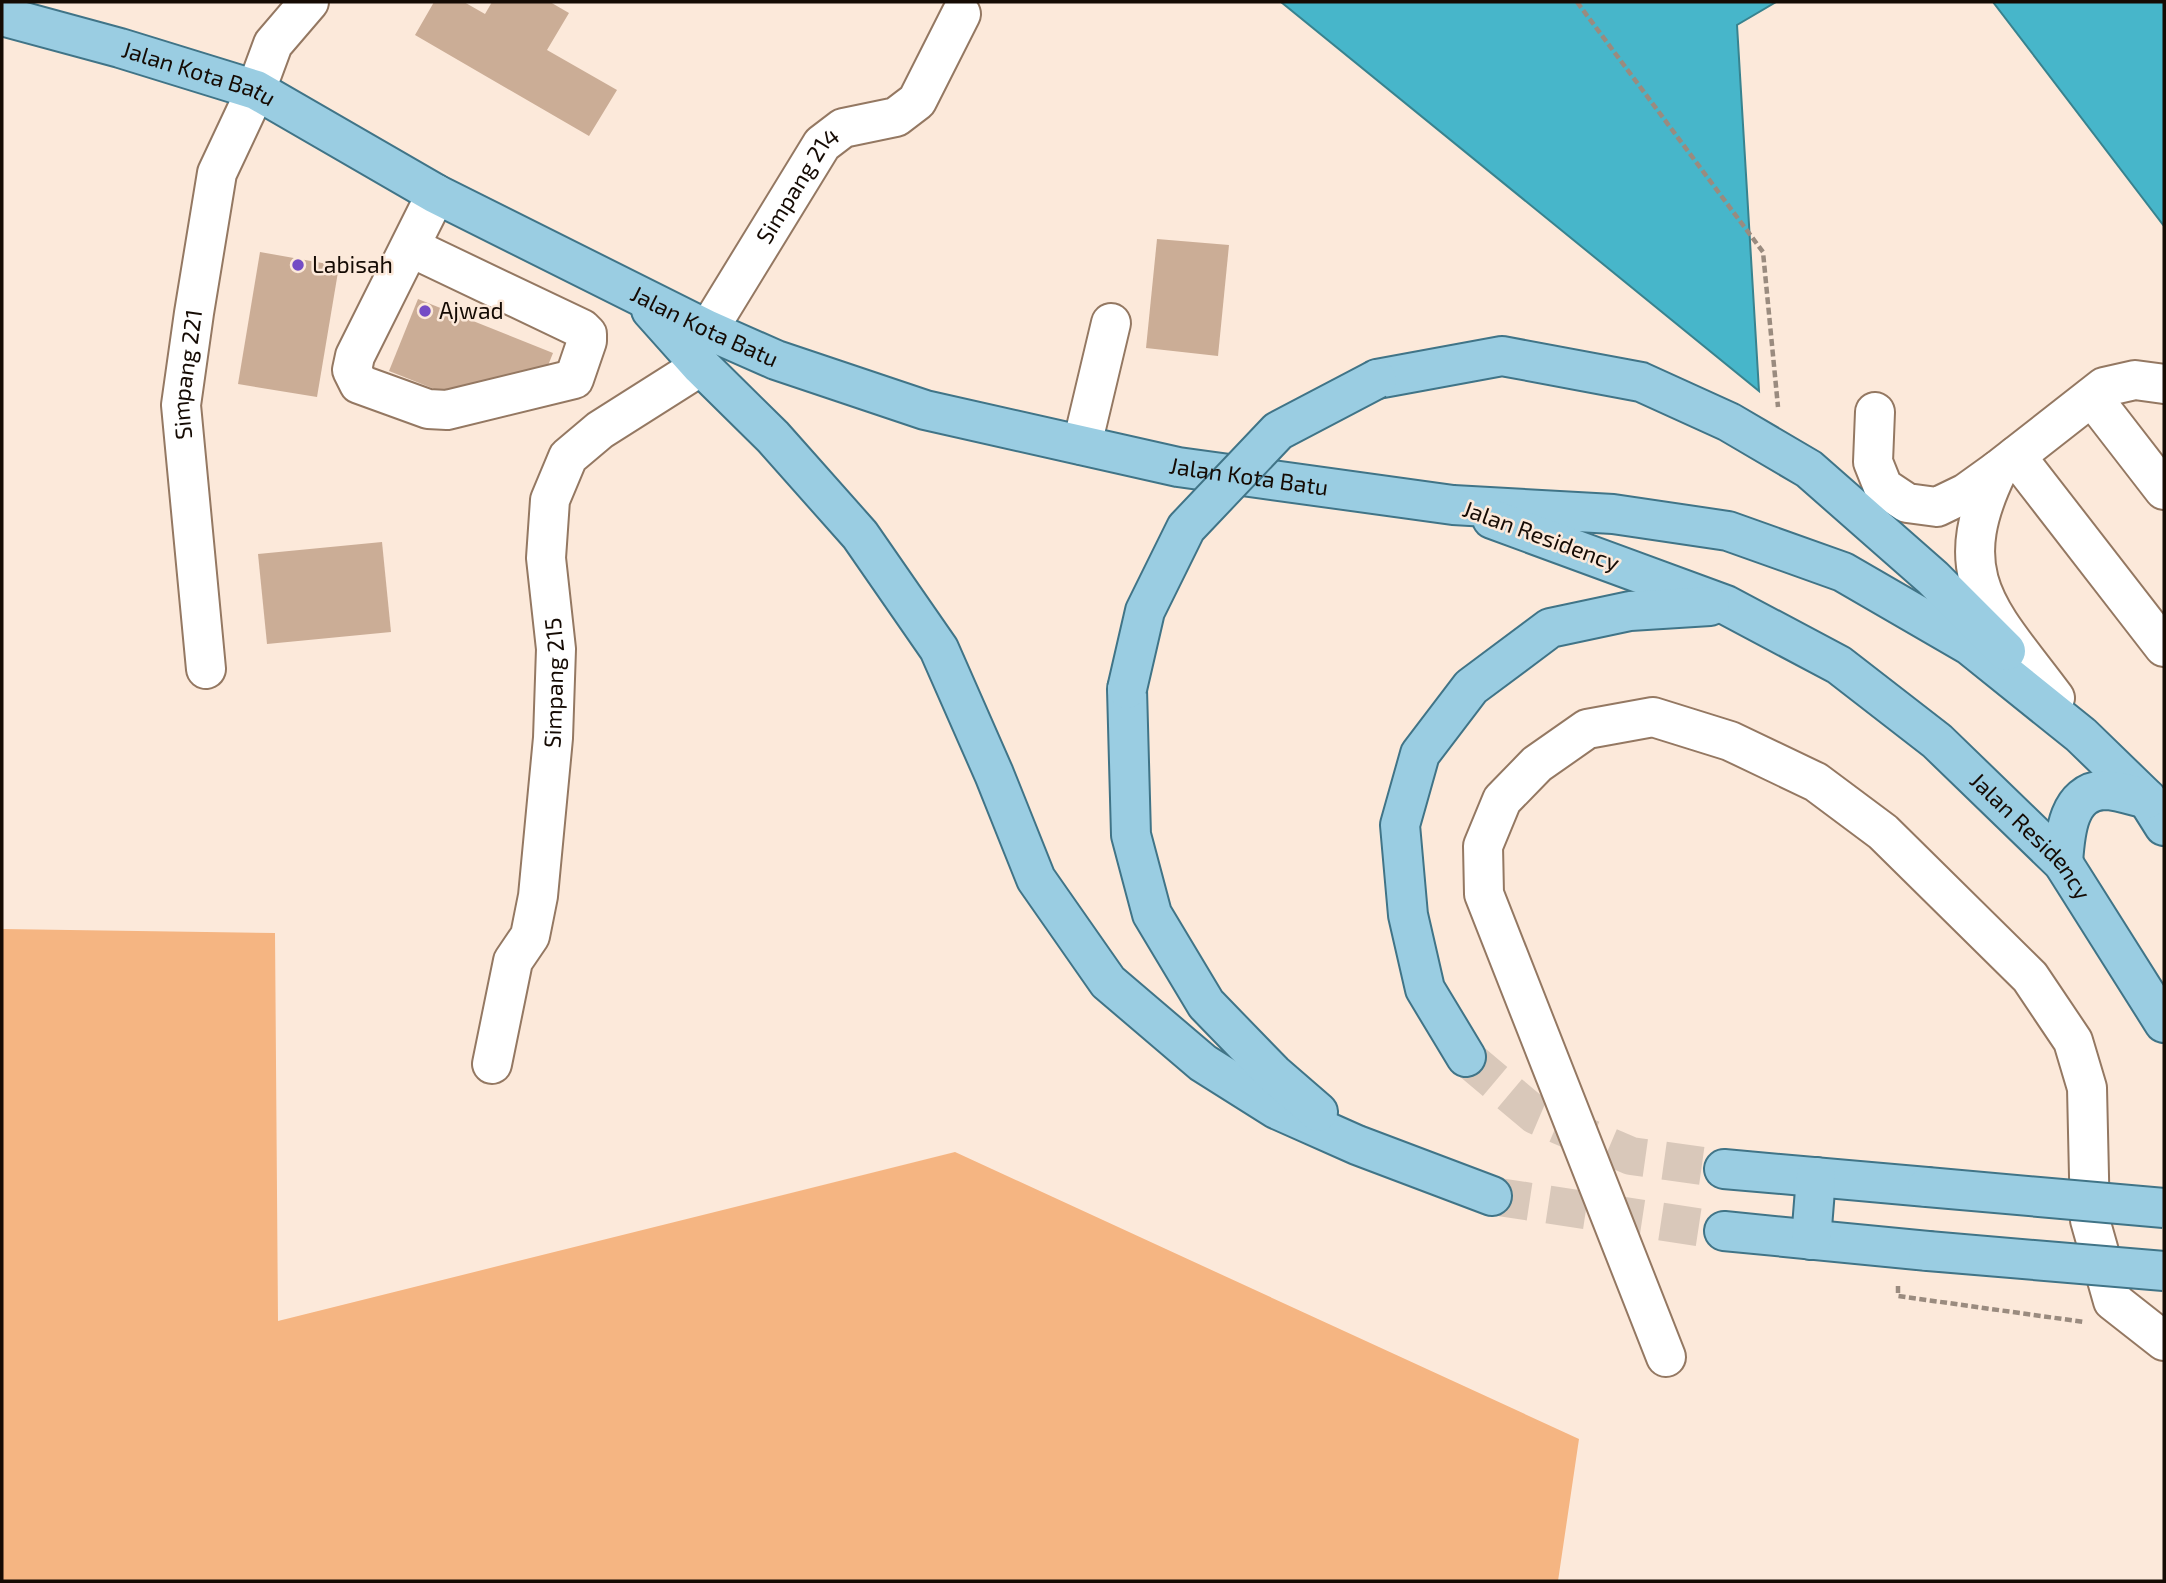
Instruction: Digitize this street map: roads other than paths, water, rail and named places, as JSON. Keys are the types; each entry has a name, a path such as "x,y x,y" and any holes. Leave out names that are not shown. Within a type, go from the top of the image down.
{"main road":[{"name":"Jalan Kota Batu","path":"2,16 120,48 256,90 436,194 636,293 705,348 776,360 925,410 1178,467 1453,505"},
{"path":"705,348 773,437 860,535 939,649 994,774 1036,879 1108,982 1203,1063 1276,1108 1357,1145 1492,1196"},
{"path":"1357,1145 1273,1073 1206,1004 1152,914 1131,835 1127,689 1145,611 1186,528 1279,431 1377,380 1502,356 1642,382 1729,422 1809,470 1933,578 2054,698 2081,735"},
{"name":"Jalan Residency","path":"1453,505 1726,605 1839,664 1937,741 2063,863 2164,1023"},
{"name":"Jalan Residency","path":"1453,505 1613,514 1728,531 1843,572 1969,645 2081,735 2156,813"},
{"path":"1466,1057 1426,989 1408,915 1400,825 1420,754 1471,687 1550,628 1630,611 1726,605"},
{"path":"2063,863 2065,828 2073,811 2087,794 2105,790 2156,813"},
{"path":"1724,1169 2164,1208"},
{"path":"1811,1240 1816,1177"},
{"path":"1724,1231 2164,1271"}],"street":[{"name":"Simpang 221","path":"206,669 181,405 216,173 256,90 273,44 309,2"},
{"name":"Simpang 214","path":"705,348 822,144 843,128 896,117 917,101 961,14"},
{"path":"410,247 582,329 587,334 587,341 574,379 447,410 428,409 359,384 352,370 355,356 436,194"},
{"path":"1082,445 1111,323"},
{"name":"Simpang 215","path":"492,1064 513,961 530,936 538,896 552,738 555,662 546,558 550,500 568,457 705,348"},
{"path":"1875,412 1873,462 1883,487 1907,503 1937,507 1966,493 2104,387 2135,380 2164,384"},
{"path":"2092,397 2164,490"},
{"path":"2007,463 1983,501 1973,547 1976,579 1991,613 2054,698"},
{"path":"2007,463 2164,647"},
{"path":"1666,1357 1484,894 1483,870 1483,846 1502,800 1537,764 1587,729 1653,717 1730,741 1816,782 1883,832 2030,977 2073,1041 2087,1088 2090,1220 2113,1301 2164,1341"}],"water":[{"path":"1281,2 1776,2 1737,25 1759,391"},
{"path":"1993,2 2164,2 2164,226"}],"tunnel":[{"path":"1466,1057 1535,1115 1631,1156 1724,1169"},
{"path":"1492,1196 1724,1231"}],"place":[{"name":"Labisah","path":"298,265"},
{"name":"Ajwad","path":"425,311"}]}
